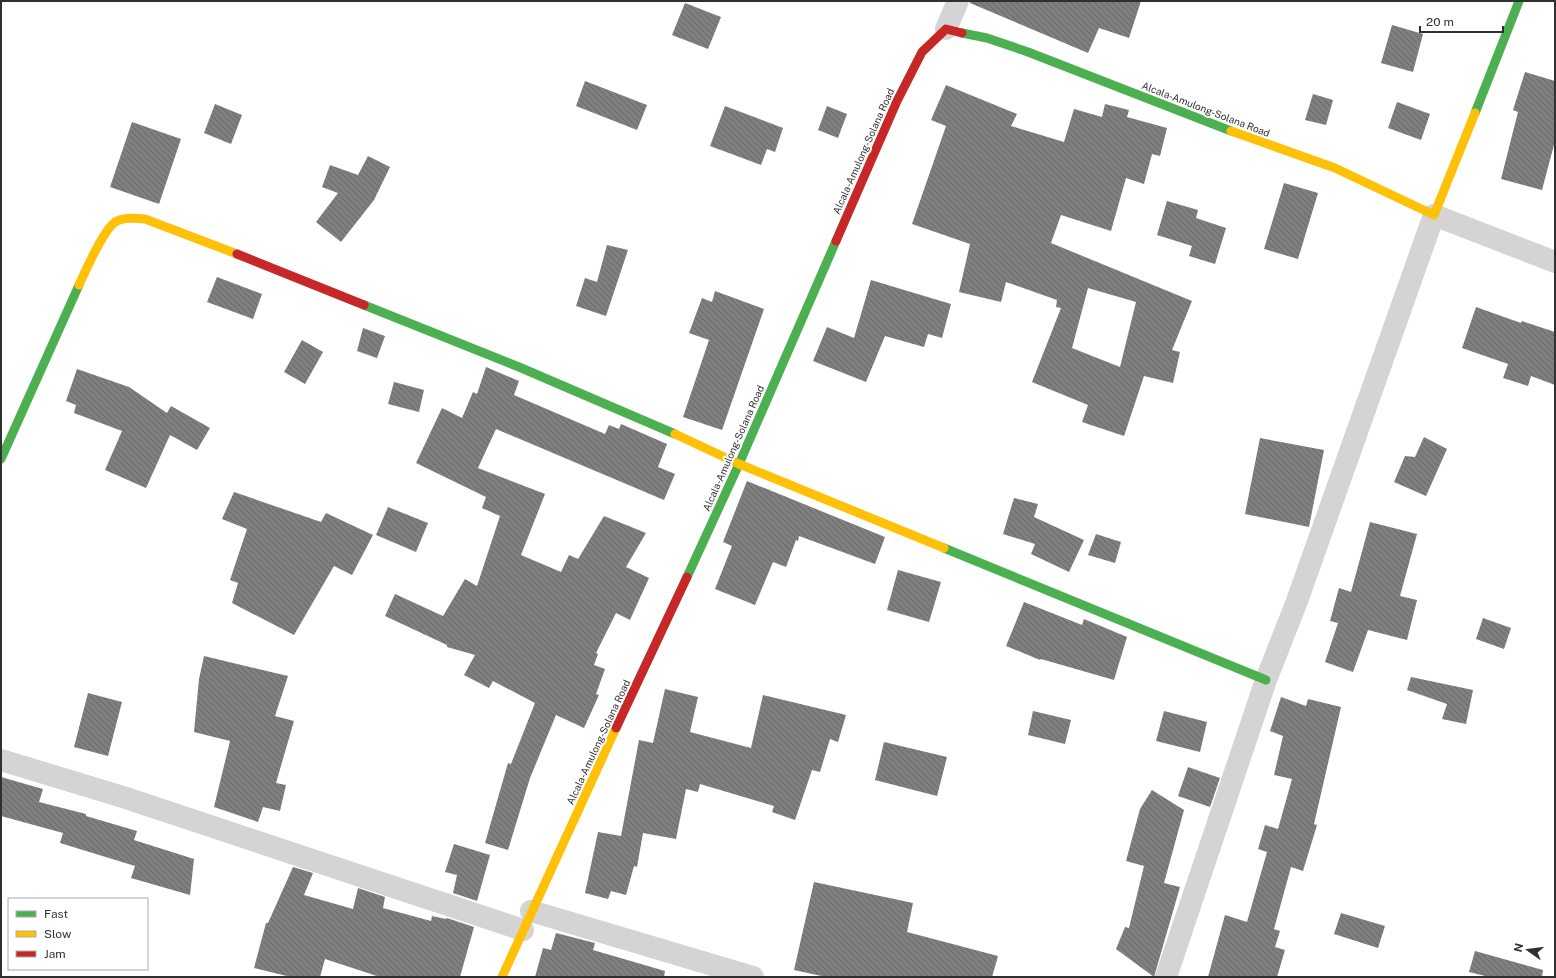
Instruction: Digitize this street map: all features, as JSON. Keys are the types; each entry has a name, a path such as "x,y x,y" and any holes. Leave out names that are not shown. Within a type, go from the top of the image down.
{"main road":[{"path":"1434,215 1519,1"},
{"name":"Alcala-Amulong-Solana Road","path":"502,977 739,464 897,102 922,52 946,29 987,38 1028,52 1184,114 1335,168 1434,215"},
{"path":"1,459 89,262 106,233 116,222 130,218 145,219 223,248 519,367 651,423 739,464 1266,680"}],"street":[{"path":"946,29 958,1"},
{"path":"1166,977 1266,680 1297,601 1434,215 1555,262"},
{"path":"1,760 527,921 753,977"}],"building":[{"path":"970,1 1141,1 1129,38 1099,28 1088,53 970,3"},
{"path":"685,3 721,17 708,49 672,35"},
{"path":"1392,25 1423,34 1413,72 1381,63"},
{"path":"1525,72 1555,81 1555,141 1542,190 1501,179 1518,112 1513,110"},
{"path":"585,81 647,105 637,130 576,106"},
{"path":"946,85 1017,114 1011,126 1064,142 1074,109 1102,117 1105,104 1129,110 1127,117 1167,128 1160,156 1152,154 1144,184 1126,178 1111,231 1061,215 1051,243 1192,301 1172,350 1180,352 1173,383 1144,376 1124,436 1082,422 1088,405 1032,382 1061,308 1056,307 1057,300 1006,282 1001,302 959,292 970,244 912,224 946,126 931,120","holes":["1088,288 1136,302 1120,367 1072,348"]},
{"path":"1313,94 1333,100 1326,125 1305,120"},
{"path":"1397,102 1430,114 1421,140 1388,128"},
{"path":"215,104 242,115 231,144 204,133"},
{"path":"725,106 783,128 775,152 767,149 761,165 710,146"},
{"path":"827,106 847,114 838,138 818,130"},
{"path":"132,122 181,139 159,204 110,187"},
{"path":"368,156 390,167 374,200 341,242 316,222 338,193 322,187 330,165 358,175"},
{"path":"1284,183 1318,193 1298,259 1264,249"},
{"path":"1167,201 1198,210 1196,218 1226,228 1215,264 1189,256 1192,246 1157,235"},
{"path":"607,245 628,250 606,316 576,306 585,278 597,282"},
{"path":"217,277 262,294 253,319 207,302"},
{"path":"871,280 951,304 942,338 928,334 924,347 885,336 866,382 813,361 827,327 854,338"},
{"path":"715,291 764,309 722,430 683,417 709,340 689,333 702,298 712,302"},
{"path":"1476,307 1521,323 1522,321 1555,332 1555,385 1531,376 1528,386 1503,378 1508,364 1462,348"},
{"path":"363,328 385,336 377,358 357,351"},
{"path":"302,340 323,352 305,384 284,372"},
{"path":"486,367 519,381 514,395 605,434 609,425 619,429 621,424 667,444 658,467 675,474 664,500 496,429 478,468 545,494 521,555 561,572 569,555 578,559 604,516 646,533 626,567 649,578 630,620 616,613 596,653 598,654 594,665 605,669 596,694 599,695 584,728 556,715 530,778 508,850 485,843 508,763 511,764 535,703 493,681 489,688 464,675 475,655 447,647 447,645 385,616 395,594 443,616 465,579 477,586 500,516 482,508 486,497 416,463 442,408 462,418 473,392 477,394"},
{"path":"77,369 129,387 167,413 171,406 210,428 197,450 170,435 146,488 105,470 122,431 74,413 76,405 66,401"},
{"path":"394,382 424,390 419,412 388,404"},
{"path":"1424,437 1447,449 1426,496 1394,482 1405,456 1415,457"},
{"path":"1260,438 1324,450 1309,527 1245,514"},
{"path":"747,481 885,537 875,564 799,536 798,541 796,540 786,567 773,562 755,605 715,589 732,546 723,542"},
{"path":"234,492 321,522 326,513 373,535 352,575 334,566 294,635 232,603 238,583 230,580 247,529 222,519"},
{"path":"1014,498 1038,504 1034,517 1084,540 1069,572 1031,554 1035,544 1003,534"},
{"path":"388,507 428,523 416,552 376,535"},
{"path":"1370,522 1417,534 1400,596 1417,600 1407,640 1368,630 1353,672 1325,662 1338,623 1330,621 1339,588 1351,592"},
{"path":"1096,534 1121,542 1115,563 1088,555"},
{"path":"898,570 941,582 929,622 887,610"},
{"path":"1024,602 1082,625 1084,619 1127,637 1114,680 1041,659 1040,660 1006,646"},
{"path":"1483,618 1511,628 1504,649 1476,639"},
{"path":"204,656 288,676 275,716 294,721 276,783 286,785 280,811 263,807 258,822 214,807 230,741 194,732 199,679"},
{"path":"1411,677 1473,690 1466,724 1442,719 1447,704 1407,690"},
{"path":"665,689 698,697 690,732 751,748 763,695 846,715 838,742 830,739 820,772 812,770 795,820 772,812 774,806 700,784 698,792 686,789 676,839 643,833 637,867 634,866 626,895 611,891 608,899 585,893 598,832 621,836 639,740 653,743"},
{"path":"88,693 122,702 108,756 74,747"},
{"path":"1281,697 1306,706 1308,699 1341,707 1314,824 1317,825 1303,871 1291,867 1274,929 1280,931 1275,947 1285,950 1277,977 1208,977 1225,915 1247,922 1267,852 1258,849 1265,825 1278,829 1292,779 1274,775 1283,736 1270,731"},
{"path":"1033,711 1071,720 1065,744 1028,735"},
{"path":"1164,711 1207,722 1200,752 1156,741"},
{"path":"884,742 947,757 937,796 875,780"},
{"path":"1188,767 1220,778 1210,807 1178,796"},
{"path":"1,777 43,789 39,802 86,814 86,816 137,831 134,840 194,859 190,895 131,878 135,866 60,843 63,833 1,816"},
{"path":"1152,790 1184,810 1164,883 1180,887 1154,977 1116,949 1125,927 1129,928 1144,866 1126,861 1140,809"},
{"path":"454,844 490,855 477,901 453,893 457,875 445,872"},
{"path":"293,867 313,873 304,895 353,909 358,888 385,897 383,908 431,921 432,916 447,918 474,927 460,977 380,977 325,959 320,977 291,977 254,968 266,923 268,923"},
{"path":"814,882 913,903 907,932 998,956 992,977 826,977 794,970"},
{"path":"1341,913 1385,926 1378,948 1334,934"},
{"path":"556,933 595,943 593,950 665,971 664,977 535,977 543,948 551,950"},
{"path":"1475,951 1543,970 1542,977 1489,977 1469,972"}],"traffic: fast":[{"path":"1475,113 1519,1"},
{"path":"962,33 987,38 1028,52 1231,131"},
{"path":"687,577 739,464 836,241"},
{"path":"1,459 79,285"},
{"path":"364,305 519,367 675,434"},
{"path":"944,548 1266,680"}],"traffic: slow":[{"path":"1231,131 1335,168 1434,215 1475,113"},
{"path":"79,285 101,240 112,225 123,219 145,219 237,254"},
{"path":"675,434 739,464 944,548"},
{"path":"502,977 616,728"}],"traffic: jam":[{"path":"836,241 897,101 922,52 946,29 962,33"},
{"path":"237,254 364,305"},
{"path":"616,728 687,577"}]}
